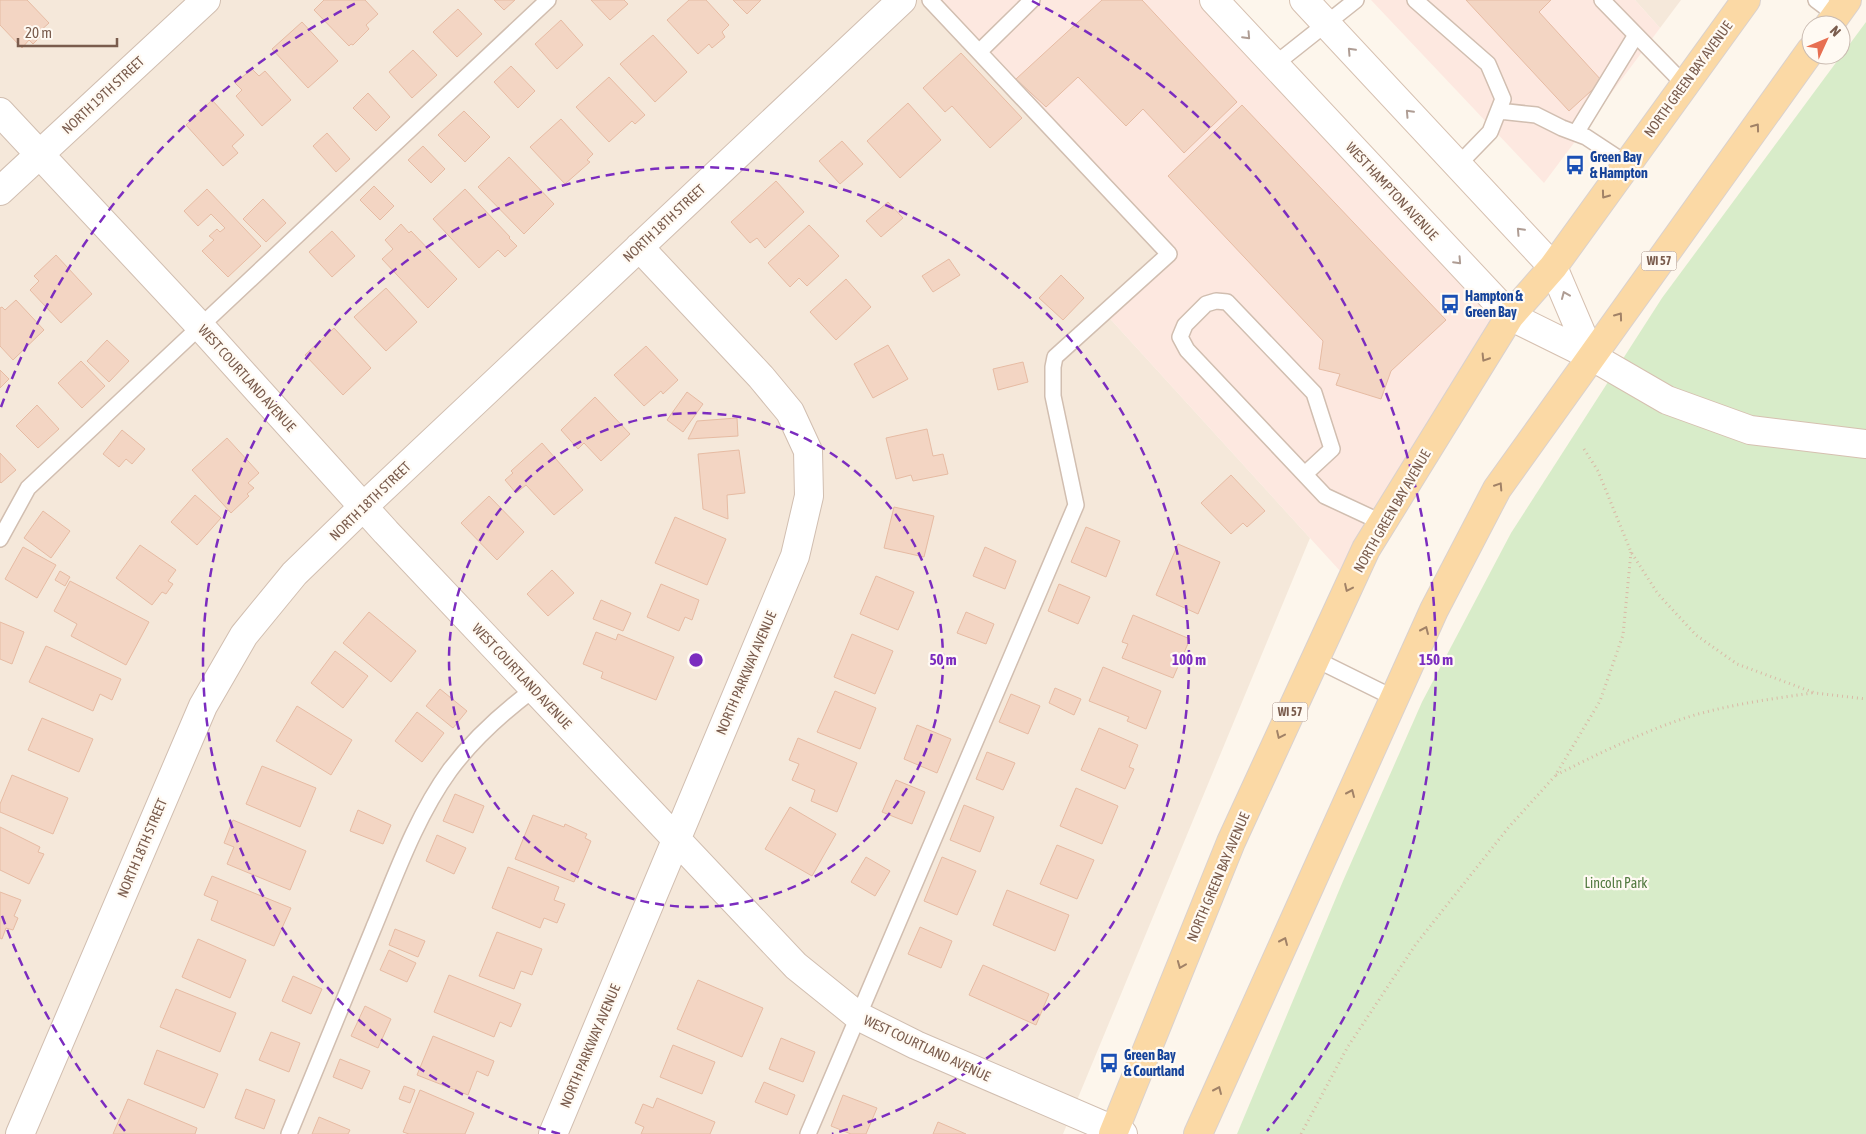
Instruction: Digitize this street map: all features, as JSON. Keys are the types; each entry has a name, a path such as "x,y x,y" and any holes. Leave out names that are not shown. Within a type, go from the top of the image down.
{"main road":[{"name":"NORTH GREEN BAY AVENUE","path":"1117,1133 1231,842 1366,549 1510,316 1553,267 1746,0"},
{"name":"WI 57","path":"1198,1134 1434,610 1496,489 1801,64"}],"street":[{"name":"NORTH 19TH STREET","path":"0,192 206,0"},
{"name":"NORTH 18TH STREET","path":"20,1134 203,706 244,636 294,574 363,507 902,0"},
{"name":"WEST HAMPTON AVENUE","path":"1214,0 1510,316 1591,356 1667,400 1750,430 1866,444"},
{"path":"1304,0 1553,267 1591,356"},
{"name":"WEST COURTLAND AVENUE","path":"0,112 200,326 363,507 796,966 858,1016 916,1045 1117,1133"},
{"name":"NORTH PARKWAY AVENUE","path":"553,1134 795,556 809,496 808,451 790,412 761,377 639,247"}],"lane":[{"path":"0,539 28,488 548,0"},
{"path":"808,1134 880,969 1076,505 1053,396 1055,357 1168,254 930,0"},
{"path":"978,52 1032,0"},
{"path":"1274,65 1356,0"},
{"path":"1414,0 1488,64 1503,99 1490,132 1458,166"},
{"path":"1602,0 1685,84"},
{"path":"1576,133 1636,35"},
{"path":"1499,110 1536,115 1586,137 1628,164"},
{"path":"1305,474 1332,449 1314,394 1227,302 1216,301 1206,304 1185,325 1180,337 1188,350 1324,496 1382,523"},
{"path":"1315,659 1394,698"},
{"path":"289,1134 399,867 425,812 450,771 477,738 504,711 534,689"}],"path":[{"path":"1584,449 1598,471 1631,552 1658,594 1696,634 1737,664 1815,693 1866,699"},
{"path":"1301,1134 1347,1048 1416,944 1508,828 1555,776 1600,701 1623,635 1631,552"},
{"path":"1555,776 1614,746 1686,718 1756,701 1815,693"}],"shaded area":[{"path":"0,0 930,0 1169,254 1104,312 1310,538 1063,1134 0,1134"},
{"path":"930,0 1214,0 1510,316 1351,583 1104,312 1168,255"},
{"path":"1371,0 1635,0 1660,28 1544,183"},
{"path":"1635,0 1681,0 1660,28"}],"green space":[{"name":"Lincoln Park","path":"1866,22 1866,1134 1237,1134 1343,881 1422,702 1511,533 1662,298 1834,65 1851,65 1851,42"}],"building":[{"path":"0,0 27,0 49,23 39,32 42,35 33,44 29,40 22,48 0,25"},
{"path":"324,0 365,0 378,14 366,25 369,29 353,45 349,46 314,10"},
{"path":"494,0 515,0 504,10"},
{"path":"591,0 624,0 628,4 610,20"},
{"path":"689,0 706,0 729,25 722,32 725,37 712,48 709,44 698,54 667,20"},
{"path":"733,0 761,0 747,14"},
{"path":"1102,0 1142,0 1237,102 1184,153 1143,109 1126,126 1078,77 1046,107 1016,79"},
{"path":"1466,0 1551,0 1539,12 1602,81 1569,111"},
{"path":"458,9 482,34 457,57 433,32"},
{"path":"561,20 583,45 557,69 535,44"},
{"path":"302,22 338,61 308,88 272,49"},
{"path":"653,35 687,72 655,102 620,64"},
{"path":"413,50 437,75 412,98 389,72"},
{"path":"961,53 1022,118 990,148 952,106 945,112 923,88"},
{"path":"511,66 535,91 518,108 494,82"},
{"path":"252,69 259,76 265,71 291,100 262,126 236,96 242,90 235,83"},
{"path":"609,77 645,115 635,124 632,121 609,142 576,107"},
{"path":"368,93 390,117 376,131 353,108"},
{"path":"212,100 244,135 232,146 238,153 223,166 186,125"},
{"path":"908,103 941,140 900,178 867,141"},
{"path":"1242,105 1446,320 1391,371 1381,399 1336,385 1340,374 1319,369 1323,341 1168,176"},
{"path":"464,111 490,137 465,162 438,135"},
{"path":"561,119 593,154 587,160 590,162 565,184 530,147"},
{"path":"327,133 350,159 336,172 313,146"},
{"path":"842,141 863,164 840,184 819,161"},
{"path":"423,146 445,169 431,183 408,160"},
{"path":"509,157 554,204 524,234 478,187"},
{"path":"776,181 804,212 765,248 757,238 750,243 731,222"},
{"path":"374,186 394,206 380,220 360,200"},
{"path":"207,189 261,246 228,277 202,251 214,240 209,236 217,229 220,232 225,228 211,214 198,226 184,211"},
{"path":"465,189 517,246 505,257 498,250 479,268 433,219"},
{"path":"263,199 286,223 266,242 243,219"},
{"path":"888,202 903,218 881,237 866,221"},
{"path":"401,224 409,233 411,231 457,279 428,308 382,259 393,249 385,240"},
{"path":"809,225 839,256 807,286 799,278 790,287 768,263"},
{"path":"332,231 355,256 332,277 309,252"},
{"path":"56,255 92,294 61,323 30,290 39,281 34,276"},
{"path":"949,259 960,275 933,292 922,276"},
{"path":"1061,275 1084,298 1063,320 1039,298"},
{"path":"846,279 871,307 836,340 810,312"},
{"path":"386,288 417,322 386,351 354,317"},
{"path":"16,300 44,330 13,360 0,346 0,308 2,307 5,310"},
{"path":"334,328 371,368 343,395 305,355"},
{"path":"107,340 129,361 109,382 87,361"},
{"path":"888,345 908,379 873,398 854,364"},
{"path":"646,346 678,380 663,394 661,391 644,406 614,375"},
{"path":"81,361 105,386 82,408 58,383"},
{"path":"1023,362 1028,382 998,390 993,369"},
{"path":"0,370 9,379 0,388"},
{"path":"687,392 703,404 683,432 667,420"},
{"path":"595,397 630,434 601,461 584,443 578,449 561,430"},
{"path":"37,405 59,429 38,448 16,426"},
{"path":"737,418 738,436 688,439 697,421"},
{"path":"927,429 933,456 943,454 948,474 913,481 911,475 896,479 886,438"},
{"path":"122,430 145,449 132,464 126,459 119,467 103,454"},
{"path":"227,438 259,473 248,483 254,488 247,494 249,496 231,513 192,470"},
{"path":"542,443 583,490 554,515 526,485 516,493 505,480 513,473 511,471"},
{"path":"739,450 745,493 727,495 728,519 703,509 698,454"},
{"path":"0,453 16,470 1,483 0,482"},
{"path":"1231,475 1265,511 1247,527 1243,523 1231,534 1201,503"},
{"path":"195,495 221,518 197,545 171,522"},
{"path":"489,496 524,532 497,560 461,523"},
{"path":"894,507 934,516 924,557 884,548"},
{"path":"43,511 70,531 51,558 24,538"},
{"path":"675,517 726,539 707,585 655,563"},
{"path":"1086,527 1120,541 1106,577 1071,562"},
{"path":"1178,544 1220,562 1198,614 1156,595"},
{"path":"140,545 176,570 168,581 173,584 166,594 162,592 152,605 116,578"},
{"path":"23,547 56,565 37,598 5,579"},
{"path":"985,547 1016,561 1005,589 973,576"},
{"path":"552,570 574,593 548,616 527,594"},
{"path":"60,571 70,577 65,586 55,580"},
{"path":"876,576 914,592 898,630 860,614"},
{"path":"70,581 149,622 126,665 71,636 77,624 54,611"},
{"path":"661,584 699,600 692,620 685,617 679,631 647,617"},
{"path":"1059,584 1090,597 1078,624 1048,611"},
{"path":"601,600 631,613 623,631 593,619"},
{"path":"369,612 416,651 391,682 343,643"},
{"path":"966,612 994,624 986,644 957,633"},
{"path":"1133,615 1190,639 1173,678 1122,658 1128,644 1122,642"},
{"path":"0,622 24,632 12,664 0,659"},
{"path":"596,632 616,640 618,634 674,657 656,700 601,678 603,672 583,664"},
{"path":"852,634 893,651 875,694 834,677"},
{"path":"46,646 121,679 112,700 100,694 93,711 29,682"},
{"path":"335,651 368,676 343,708 311,683"},
{"path":"1103,667 1161,691 1146,729 1127,721 1129,717 1089,701"},
{"path":"1055,688 1081,699 1074,715 1049,703"},
{"path":"440,689 467,711 453,728 426,706"},
{"path":"835,691 876,708 860,749 817,732"},
{"path":"1011,694 1040,706 1028,734 999,722"},
{"path":"297,706 352,740 331,775 276,741"},
{"path":"417,712 444,733 422,762 395,741"},
{"path":"42,718 93,739 79,772 28,750"},
{"path":"917,725 951,739 937,773 904,759"},
{"path":"1099,728 1138,745 1129,767 1134,769 1125,789 1081,770"},
{"path":"798,738 857,763 837,812 811,801 815,790 792,780 799,764 789,760"},
{"path":"987,752 1015,763 1003,790 976,779"},
{"path":"262,766 316,788 300,827 246,804"},
{"path":"12,775 68,798 53,834 0,812 0,804"},
{"path":"896,780 925,792 912,824 882,812"},
{"path":"1076,788 1118,806 1102,844 1060,826"},
{"path":"455,794 484,806 473,833 443,821"},
{"path":"964,805 994,817 980,852 950,840"},
{"path":"790,807 836,834 812,876 765,849"},
{"path":"358,810 391,825 383,844 350,831"},
{"path":"533,815 564,827 565,824 587,834 585,838 591,841 574,882 515,859"},
{"path":"233,820 306,851 290,890 227,864 234,847 224,843"},
{"path":"0,827 40,847 38,852 44,854 29,884 0,870"},
{"path":"437,835 466,848 454,874 426,861"},
{"path":"1057,845 1094,860 1077,899 1040,884"},
{"path":"866,857 890,871 875,896 851,882"},
{"path":"942,857 976,871 957,915 924,901"},
{"path":"508,867 559,887 554,900 565,904 557,923 544,918 540,928 492,908"},
{"path":"212,876 291,908 274,946 211,920 218,901 204,895"},
{"path":"1007,890 1069,915 1055,951 993,925"},
{"path":"0,892 21,900 14,916 18,918 13,930 6,928 2,939 0,938"},
{"path":"920,927 952,941 941,968 908,954"},
{"path":"395,929 425,941 418,957 389,945"},
{"path":"497,932 542,949 532,975 521,971 514,989 479,976"},
{"path":"198,939 246,960 230,998 182,977"},
{"path":"389,950 416,963 407,982 380,970"},
{"path":"983,965 1049,994 1036,1025 969,995"},
{"path":"449,975 521,1004 511,1027 500,1022 494,1037 434,1012"},
{"path":"293,976 322,989 311,1014 282,1001"},
{"path":"698,980 763,1008 742,1057 677,1029"},
{"path":"176,989 236,1013 220,1052 160,1027"},
{"path":"365,1006 391,1019 378,1048 351,1036"},
{"path":"271,1032 300,1043 289,1072 259,1060"},
{"path":"433,1036 494,1061 488,1076 477,1071 468,1095 417,1075"},
{"path":"781,1038 815,1052 803,1082 769,1069"},
{"path":"673,1045 715,1062 702,1094 660,1077"},
{"path":"157,1050 218,1074 204,1108 144,1084"},
{"path":"340,1059 370,1071 362,1089 333,1077"},
{"path":"764,1082 795,1095 787,1115 755,1102"},
{"path":"404,1086 415,1090 410,1103 399,1099"},
{"path":"246,1089 275,1100 264,1129 235,1118"},
{"path":"420,1090 474,1113 465,1134 409,1134 403,1132"},
{"path":"843,1095 877,1108 866,1134 851,1134 831,1126"},
{"path":"657,1098 715,1122 710,1134 641,1134 644,1127 635,1123 643,1104 653,1108"},
{"path":"128,1099 197,1128 195,1134 113,1134"},
{"path":"319,1117 350,1130 348,1134 312,1134"},
{"path":"938,1122 966,1134 933,1134"}],"place":[{"name":"Green Bay & Hampton","path":"1575,165"},
{"name":"Hampton & Green Bay","path":"1450,304"},
{"name":"Green Bay & Courtland","path":"1109,1063"}]}
